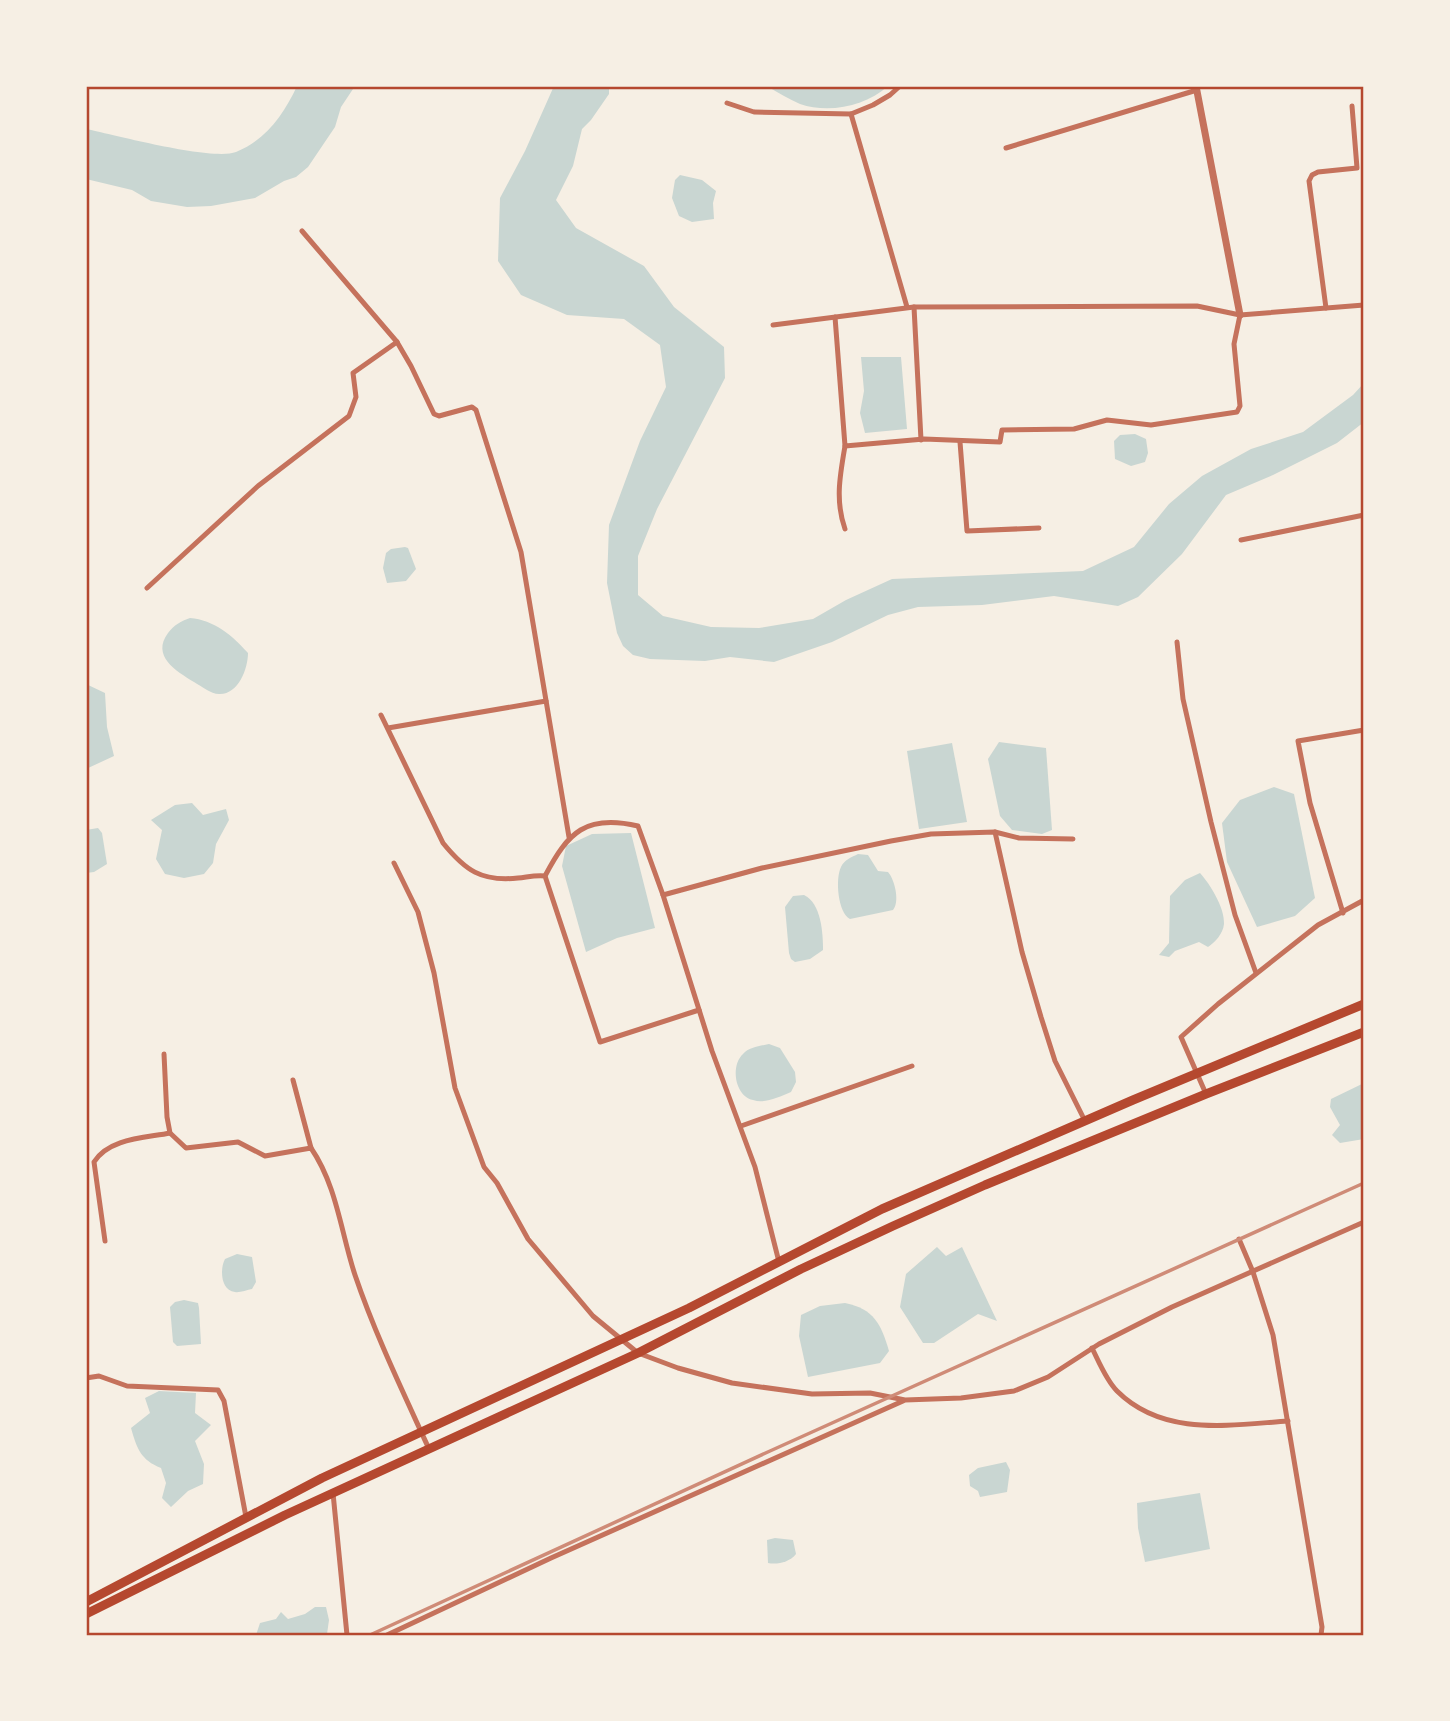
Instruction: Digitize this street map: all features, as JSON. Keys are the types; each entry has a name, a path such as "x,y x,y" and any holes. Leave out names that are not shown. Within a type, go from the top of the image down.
{"highway":[{"path":"86,1602 246,1517 421,1432 689,1308 881,1209 1364,1004"},
{"path":"86,1614 333,1493 639,1353 801,1269 893,1226 985,1185 1364,1032"}],"street":[{"path":"727,103 754,112 850,114 881,100 900,86"},
{"path":"845,446 921,440 1000,442 1002,430 1074,429 1107,420 1151,425 1237,412 1240,407 1234,344 1240,315 1197,88 1006,148"},
{"path":"1352,106 1357,168"},
{"path":"850,114 911,307 921,440"},
{"path":"1326,308 1309,181 1312,175 1318,172 1364,168"},
{"path":"302,231 397,342 434,414 439,416 472,407 476,410 521,552 569,837"},
{"path":"773,325 911,307 1197,306 1240,315 1364,305"},
{"path":"835,317 845,446 839,485 840,514 845,529"},
{"path":"147,587 258,486 349,416 356,397 353,373 397,342"},
{"path":"960,442 967,531 1039,528"},
{"path":"1241,540 1364,515"},
{"path":"1177,642 1183,699 1196,748 1210,822 1234,915 1256,973"},
{"path":"388,728 546,701"},
{"path":"381,715 443,843 466,868 478,876 545,876"},
{"path":"1343,913 1311,803 1298,741 1364,730"},
{"path":"699,1010 600,1042 545,876 569,837 613,820 638,826 755,1167 779,1262"},
{"path":"663,895 762,868 931,834 995,832 1019,838 1073,839"},
{"path":"995,832 1022,952 1041,1017 1055,1061 1084,1121"},
{"path":"394,863 418,912 434,973 455,1088 484,1167 528,1239 593,1316 639,1353 678,1368 733,1383 812,1394 870,1393 905,1400 961,1398 1014,1391 1048,1377 1092,1348 1172,1307 1364,1222"},
{"path":"1206,1094 1181,1037 1318,925 1364,900"},
{"path":"164,1054 164,1088 170,1133 186,1148 238,1142 265,1156 311,1148"},
{"path":"741,1126 912,1066"},
{"path":"293,1080 311,1148 331,1189 355,1274 429,1449"},
{"path":"105,1241 94,1162 109,1146 170,1133"},
{"path":"1239,1239 1253,1272 1273,1335 1322,1626 1321,1635"},
{"path":"1092,1348 1115,1390 1156,1418 1182,1425 1210,1423 1228,1426 1288,1421"},
{"path":"86,1378 99,1376 127,1387 218,1390 224,1401 246,1517"},
{"path":"387,1635 600,1536 905,1400"},
{"path":"333,1493 347,1635"}],"shaded area":[{"path":"297,86 355,86 341,107 335,127 308,167 296,177 255,198 211,206 187,207 151,201 132,190 86,179 86,129 186,150 224,154 236,152 256,141 273,125"},
{"path":"554,86 609,86 609,94 582,129 573,166 556,200 576,228 644,266 674,307 724,347 725,378 657,509 638,556 638,595 663,616 711,627 759,628 813,619 892,579 1083,571 1134,547 1169,504 1202,476 1251,449 1303,432 1353,395 1364,383 1364,422 1337,443 1226,495 1182,554 1138,597 1118,606 1054,596 982,605 918,607 888,615 832,642 774,662 730,657 705,661 650,659 633,655 623,646 617,633 607,583 609,525 640,441 666,387 660,345 624,319 567,315 521,295 498,261 500,198 525,151"},
{"path":"767,86 888,86 858,103 823,108 800,104"},
{"path":"680,175 702,180 716,191 713,203 714,219 692,222 679,216 672,198 675,180"},
{"path":"861,357 901,357 907,429 865,433 860,413 864,391"},
{"path":"1135,434 1146,439 1148,453 1145,462 1131,466 1115,459 1114,441 1120,435"},
{"path":"408,548 416,569 406,581 387,583 383,568 386,553 391,549"},
{"path":"190,618 207,622 222,630 248,653 241,680 232,690 219,694 209,691 173,668 164,656 163,641 168,633"},
{"path":"86,684 105,693 107,727 114,756 86,769"},
{"path":"999,742 1046,748 1052,830 1042,834 1012,830 1000,816 988,759"},
{"path":"952,743 967,822 919,829 907,751"},
{"path":"1274,787 1294,794 1315,898 1295,916 1257,927 1227,862 1222,823 1240,800"},
{"path":"192,803 203,815 226,809 229,820 216,844 213,863 204,874 184,878 165,874 156,859 162,830 151,820 175,805"},
{"path":"98,828 102,833 107,864 94,872 86,873 86,830"},
{"path":"631,833 655,928 617,938 586,952 562,866 566,846 592,834"},
{"path":"858,854 868,855 878,871 888,872 891,876 896,897 893,910 850,919 846,916 839,895 839,872 844,862"},
{"path":"1200,873 1219,904 1224,918 1222,931 1208,947 1199,942 1175,951 1169,957 1159,955 1169,943 1170,896 1185,880"},
{"path":"804,895 810,899 817,911 823,950 810,959 795,962 789,953 785,907 793,896"},
{"path":"769,1044 780,1048 795,1072 796,1082 791,1092 777,1098 767,1101 753,1100 738,1087 736,1073 739,1059 755,1047"},
{"path":"1364,1083 1364,1139 1340,1143 1332,1135 1340,1125 1330,1107 1331,1099"},
{"path":"937,1247 946,1256 962,1247 997,1321 978,1314 934,1343 923,1343 900,1307 906,1274"},
{"path":"237,1254 252,1257 256,1282 252,1289 237,1292 230,1290 224,1283 222,1268 225,1259"},
{"path":"184,1300 198,1303 201,1344 177,1346 173,1342 170,1307 175,1302"},
{"path":"845,1303 863,1309 875,1319 889,1351 880,1363 808,1377 799,1336 801,1315 820,1306"},
{"path":"159,1391 196,1393 195,1413 211,1425 195,1441 204,1464 203,1484 188,1491 171,1507 162,1498 166,1483 161,1468 141,1453 131,1428 150,1413 145,1398"},
{"path":"1006,1462 1010,1470 1007,1492 980,1497 978,1491 970,1486 969,1475 978,1468"},
{"path":"1200,1493 1210,1549 1145,1562 1138,1528 1137,1503"},
{"path":"767,1540 793,1540 796,1554 783,1562 768,1563"},
{"path":"315,1607 326,1607 329,1620 327,1634 256,1635 260,1623 276,1619 281,1612 288,1619 305,1614"}],"railway":[{"path":"370,1635 1364,1183"}]}
